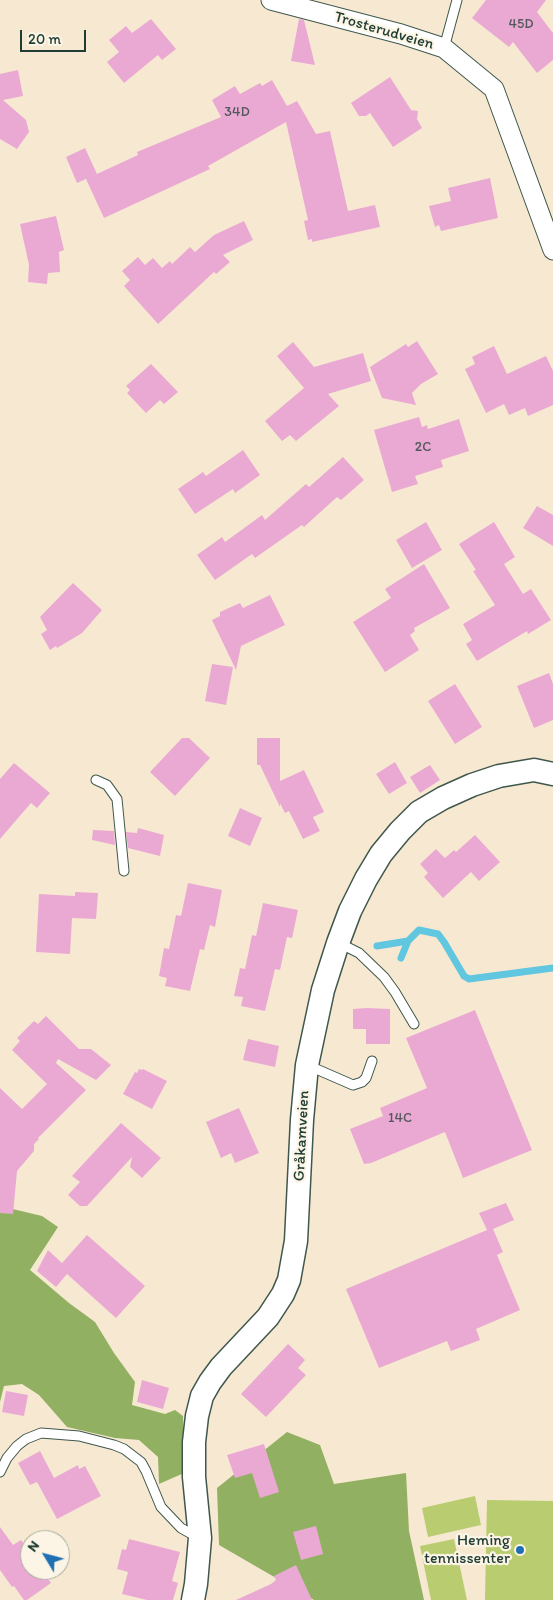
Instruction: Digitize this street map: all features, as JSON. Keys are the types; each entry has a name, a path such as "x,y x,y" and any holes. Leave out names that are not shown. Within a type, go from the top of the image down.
{"street":[{"name":"Trosterudveien","path":"270,0 401,34 444,48 494,88 553,250"},
{"name":"Gråkamveien","path":"193,1600 200,1538 194,1477 194,1442 197,1416 202,1396 210,1382 221,1367 276,1306 289,1280 294,1263 296,1241 302,1120 307,1065 323,990 350,911 381,854 419,812 443,798 499,776 534,770 553,774"}],"lane":[{"path":"444,48 457,0"},
{"path":"96,780 106,785 117,798 124,871"},
{"path":"338,943 359,953 384,977 414,1024"},
{"path":"307,1065 353,1085 362,1082 366,1078 372,1062"},
{"path":"0,1472 16,1446 26,1439 42,1433 79,1436 114,1445 124,1449 141,1462 161,1507 170,1519 181,1528 200,1538"}],"green space":[{"path":"0,1206 42,1216 58,1227 30,1270 95,1322 135,1382 132,1405 165,1414 175,1410 183,1416 184,1473 159,1484 158,1457 139,1440 115,1438 67,1427 39,1395 22,1384 4,1386 0,1402"},
{"path":"287,1432 320,1445 334,1484 406,1473 409,1531 424,1600 314,1600 219,1545 217,1488"},
{"path":"475,1496 481,1525 428,1537 422,1508"},
{"name":"Heming tennissenter","path":"487,1500 553,1501 553,1600 485,1600"},
{"path":"454,1539 467,1600 431,1600 420,1546"}],"building":[{"path":"486,0 546,0 537,12 553,33 553,60 537,73 513,42 509,47 472,18"},
{"path":"151,19 176,49 162,60 158,55 124,83 107,62 119,52 109,40 126,26 132,33"},
{"path":"299,19 304,20 315,65 291,61"},
{"path":"18,70 23,96 3,100 26,120 29,132 17,149 0,139 0,74"},
{"path":"390,77 411,110 418,111 417,119 422,128 393,147 370,113 366,116 359,116 351,103"},
{"path":"272,80 287,106 297,101 316,134 330,131 348,211 375,205 380,227 312,242 312,239 308,240 304,221 308,220 286,122 208,166 210,169 104,218 86,179 138,155 137,152 221,117 212,100 235,86 240,94 260,83 262,86"},
{"path":"85,148 97,174 77,183 66,157"},
{"path":"490,178 498,218 441,231 439,225 435,227 429,206 451,201 448,188"},
{"path":"56,216 64,250 59,252 60,272 48,273 47,284 28,282 29,265 20,224"},
{"path":"244,221 253,240 223,255 230,262 216,274 214,272 158,324 124,286 130,280 122,271 138,257 145,265 153,258 162,268 170,261 172,264 190,247 195,252 214,235"},
{"path":"417,341 438,374 421,384 412,393 416,405 382,398 370,367 406,344 408,347"},
{"path":"293,342 314,367 363,353 371,381 328,394 339,406 296,441 290,435 282,441 265,421 304,388 277,356"},
{"path":"494,346 507,374 546,356 553,371 553,405 528,416 525,408 509,415 504,404 486,413 465,369 475,364 472,357"},
{"path":"151,364 178,392 164,404 160,400 146,413 127,393 130,390 126,386"},
{"path":"419,417 422,427 427,425 428,429 459,419 469,451 441,460 443,467 415,476 418,484 392,492 374,430"},
{"path":"243,450 260,475 235,493 233,489 195,514 178,489 203,472 206,476"},
{"path":"343,457 364,480 341,500 337,497 304,527 302,525 255,558 252,554 215,580 197,555 222,537 225,542 262,515 265,520 306,484 309,487"},
{"path":"537,506 553,515 553,546 523,528"},
{"path":"426,522 442,550 412,568 396,540"},
{"path":"494,522 515,557 504,564 523,594 531,589 551,620 528,634 527,631 477,661 466,644 472,640 463,624 495,605 473,571 476,570 459,544"},
{"path":"424,564 450,608 414,628 415,631 410,635 419,650 385,672 353,622 391,598 385,589"},
{"path":"73,583 102,610 82,633 57,648 56,646 50,650 41,634 47,630 40,617"},
{"path":"270,595 285,625 241,646 236,670 212,620 220,616 220,612 240,603 243,608"},
{"path":"212,664 233,667 226,705 205,701"},
{"path":"549,673 553,684 553,720 534,728 517,686"},
{"path":"455,684 482,727 455,744 428,701"},
{"path":"182,738 189,738 210,758 175,796 150,772"},
{"path":"257,738 280,738 280,781 304,770 324,812 313,817 320,831 303,839 289,811 285,813 280,803 280,807 260,765 257,765"},
{"path":"395,762 407,783 389,794 376,774"},
{"path":"14,763 50,793 37,808 31,803 0,839 0,779"},
{"path":"430,765 440,780 420,793 410,777"},
{"path":"240,808 262,818 250,846 228,836"},
{"path":"138,828 164,835 160,856 128,848 126,832 137,833"},
{"path":"93,830 114,831 115,845 92,840"},
{"path":"475,835 500,862 479,881 471,872 443,898 424,877 428,873 420,864 436,849 445,858 454,850 456,852"},
{"path":"188,883 222,890 215,927 210,925 204,950 200,949 190,991 165,986 167,978 159,976 164,948 169,949 176,915 181,916"},
{"path":"75,892 98,893 96,919 72,918 70,954 36,952 39,894 75,896"},
{"path":"263,903 298,910 292,938 287,937 280,970 275,969 265,1011 241,1006 243,997 234,996 240,968 245,969 252,935 256,936"},
{"path":"353,1009 390,1009 390,1044 366,1044 366,1029 353,1029"},
{"path":"475,1010 532,1150 463,1178 445,1132 371,1163 364,1164 350,1129 383,1116 380,1108 427,1088 406,1038"},
{"path":"46,1016 79,1049 91,1049 111,1065 96,1080 58,1059 56,1063 86,1090 38,1138 34,1144 34,1151 17,1171 13,1214 0,1213 0,1088 22,1109 47,1084 12,1050 20,1041 17,1038 34,1021 38,1024"},
{"path":"248,1039 279,1046 275,1067 243,1060"},
{"path":"139,1069 143,1069 167,1081 152,1109 123,1094 135,1072 137,1073"},
{"path":"239,1108 259,1153 235,1163 231,1153 221,1158 206,1122"},
{"path":"121,1123 161,1158 142,1178 130,1167 132,1157 87,1206 80,1206 68,1195 80,1182 72,1176"},
{"path":"506,1203 514,1220 493,1229 503,1252 497,1255 520,1310 476,1329 480,1340 451,1351 447,1341 379,1368 346,1289 487,1230 479,1213"},
{"path":"87,1235 145,1286 116,1318 67,1274 56,1287 37,1271 48,1250 62,1263"},
{"path":"288,1344 305,1360 298,1368 306,1375 266,1417 241,1394"},
{"path":"142,1380 169,1388 163,1409 137,1402"},
{"path":"6,1391 28,1395 24,1416 2,1412"},
{"path":"264,1444 279,1492 260,1498 252,1473 235,1478 227,1455"},
{"path":"40,1451 54,1478 78,1465 79,1469 85,1466 101,1496 57,1519 37,1482 30,1485 18,1463"},
{"path":"316,1526 323,1554 301,1560 293,1532"},
{"path":"0,1527 13,1545 20,1541 20,1580 49,1580 51,1583 27,1600 24,1600 0,1570"},
{"path":"129,1539 180,1552 172,1581 178,1583 173,1600 147,1600 122,1594 128,1572 117,1569 122,1549 126,1550"},
{"path":"296,1565 312,1600 236,1600 271,1584 276,1580 274,1576"}],"waterway":[{"path":"377,946 408,941 419,930 438,934 464,976 469,979 553,968"},
{"path":"401,958 408,941"}],"place":[{"name":"Heming tennissenter","path":"520,1550"}]}
